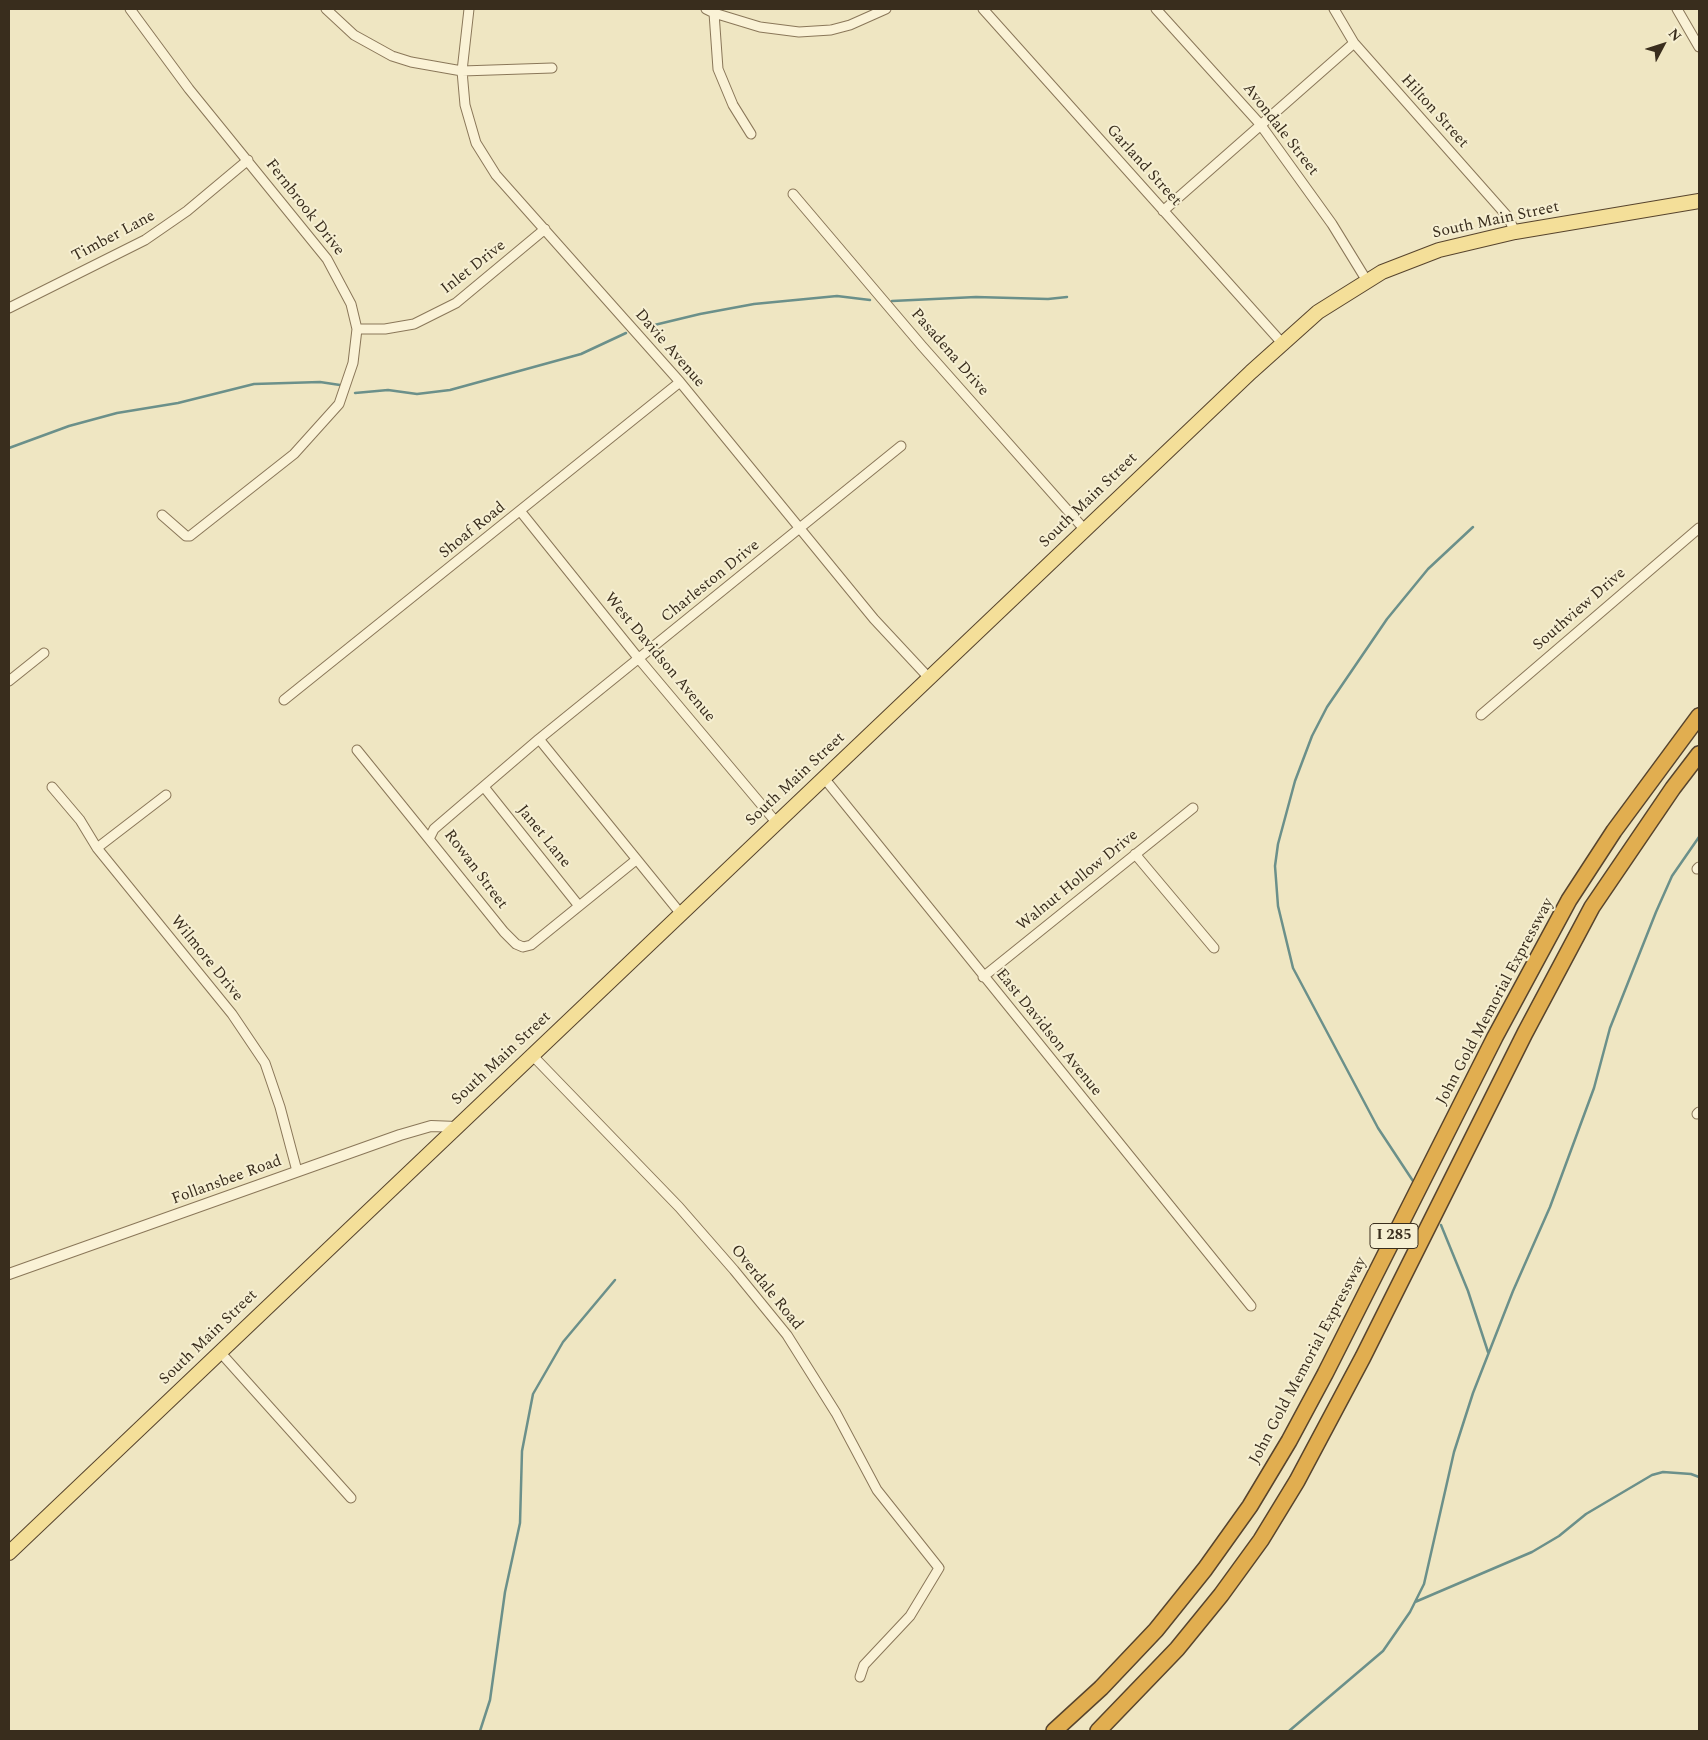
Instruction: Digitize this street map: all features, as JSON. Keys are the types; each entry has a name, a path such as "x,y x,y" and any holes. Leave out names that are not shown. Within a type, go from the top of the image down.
{"highway":[{"name":"John Gold Memorial Expressway","path":"1054,1731 1101,1688 1156,1630 1205,1569 1250,1506 1316,1391 1495,1037 1569,900 1614,831 1699,716"},
{"name":"I 285","path":"1098,1731 1129,1702 1177,1649 1221,1596 1292,1490 1362,1357 1525,1033 1592,907 1672,788 1699,754"}],"main road":[{"name":"South Main Street","path":"9,1553 776,822 1282,343 1318,312 1367,280 1431,252 1515,232 1699,201"}],"street":[{"name":"Fernbrook Drive","path":"130,9 189,89 326,259 351,304 357,329 352,371 339,404 294,454 190,536 186,536 162,515"},
{"path":"326,9 354,35 392,56 426,66 462,71 552,68"},
{"name":"Davie Avenue","path":"470,9 462,71 465,105 476,143 496,175 680,382 874,619 929,678"},
{"path":"751,134 733,105 718,69 710,11 760,27 786,31 815,32 850,25 886,9"},
{"name":"Garland Street","path":"982,9 1282,343"},
{"name":"Avondale Street","path":"1156,9 1260,124 1322,209 1367,280"},
{"name":"Hilton Street","path":"1334,9 1354,43 1508,217 1515,232"},
{"path":"1677,9 1697,36 1699,47"},
{"path":"1164,211 1260,124 1354,43"},
{"name":"Timber Lane","path":"9,308 145,240 187,211 248,160"},
{"name":"Pasadena Drive","path":"792,194 922,346 1085,530"},
{"name":"Inlet Drive","path":"357,329 385,329 414,324 456,303 545,229"},
{"name":"Shoaf Road","path":"284,700 521,512 680,382"},
{"name":"Charleston Drive","path":"539,739 900,446"},
{"name":"West Davidson Avenue","path":"521,512 639,659 776,822"},
{"name":"Southview Drive","path":"1481,715 1699,528"},
{"path":"9,681 44,653"},
{"path":"539,739 681,914"},
{"name":"Rowan Street","path":"539,739 434,830 429,839 516,944 523,947 531,945 636,860"},
{"path":"357,750 429,839"},
{"name":"East Davidson Avenue","path":"824,778 983,977 1251,1306"},
{"name":"Wilmore Drive","path":"52,787 80,820 96,848 232,1014 265,1063 280,1107 297,1171"},
{"name":"Janet Lane","path":"484,787 579,906"},
{"path":"96,848 166,795"},
{"name":"Walnut Hollow Drive","path":"983,977 1193,808"},
{"path":"1135,854 1214,948"},
{"name":"Overdale Road","path":"532,1055 679,1207 787,1335 836,1413 877,1490 939,1568 910,1616 864,1665 860,1677"},
{"name":"Follansbee Road","path":"9,1274 419,1128 441,1125 457,1127"},
{"path":"220,1352 351,1498"}],"waterway":[{"path":"646,327 754,304 837,296 870,300"},
{"path":"892,301 976,297 1048,299 1067,297"},
{"path":"355,393 388,390 417,394 450,390 581,354 626,333"},
{"path":"9,448 69,426 117,413 178,403 254,384 320,382 340,385"},
{"path":"1413,1181 1378,1128 1293,968 1278,906 1275,866 1278,844 1295,781 1312,736 1327,707 1387,619 1428,569 1473,527"},
{"path":"1289,1731 1383,1651 1410,1612 1424,1584 1454,1452 1473,1393 1513,1291 1550,1207 1594,1088 1610,1028 1656,912 1672,876 1699,837"},
{"path":"1441,1225 1468,1291 1488,1352"},
{"path":"480,1731 490,1700 505,1592 520,1523 522,1451 533,1394 563,1342 615,1280"},
{"path":"1415,1602 1532,1552 1559,1536 1586,1514 1652,1475 1663,1472 1691,1474 1699,1477"}]}
